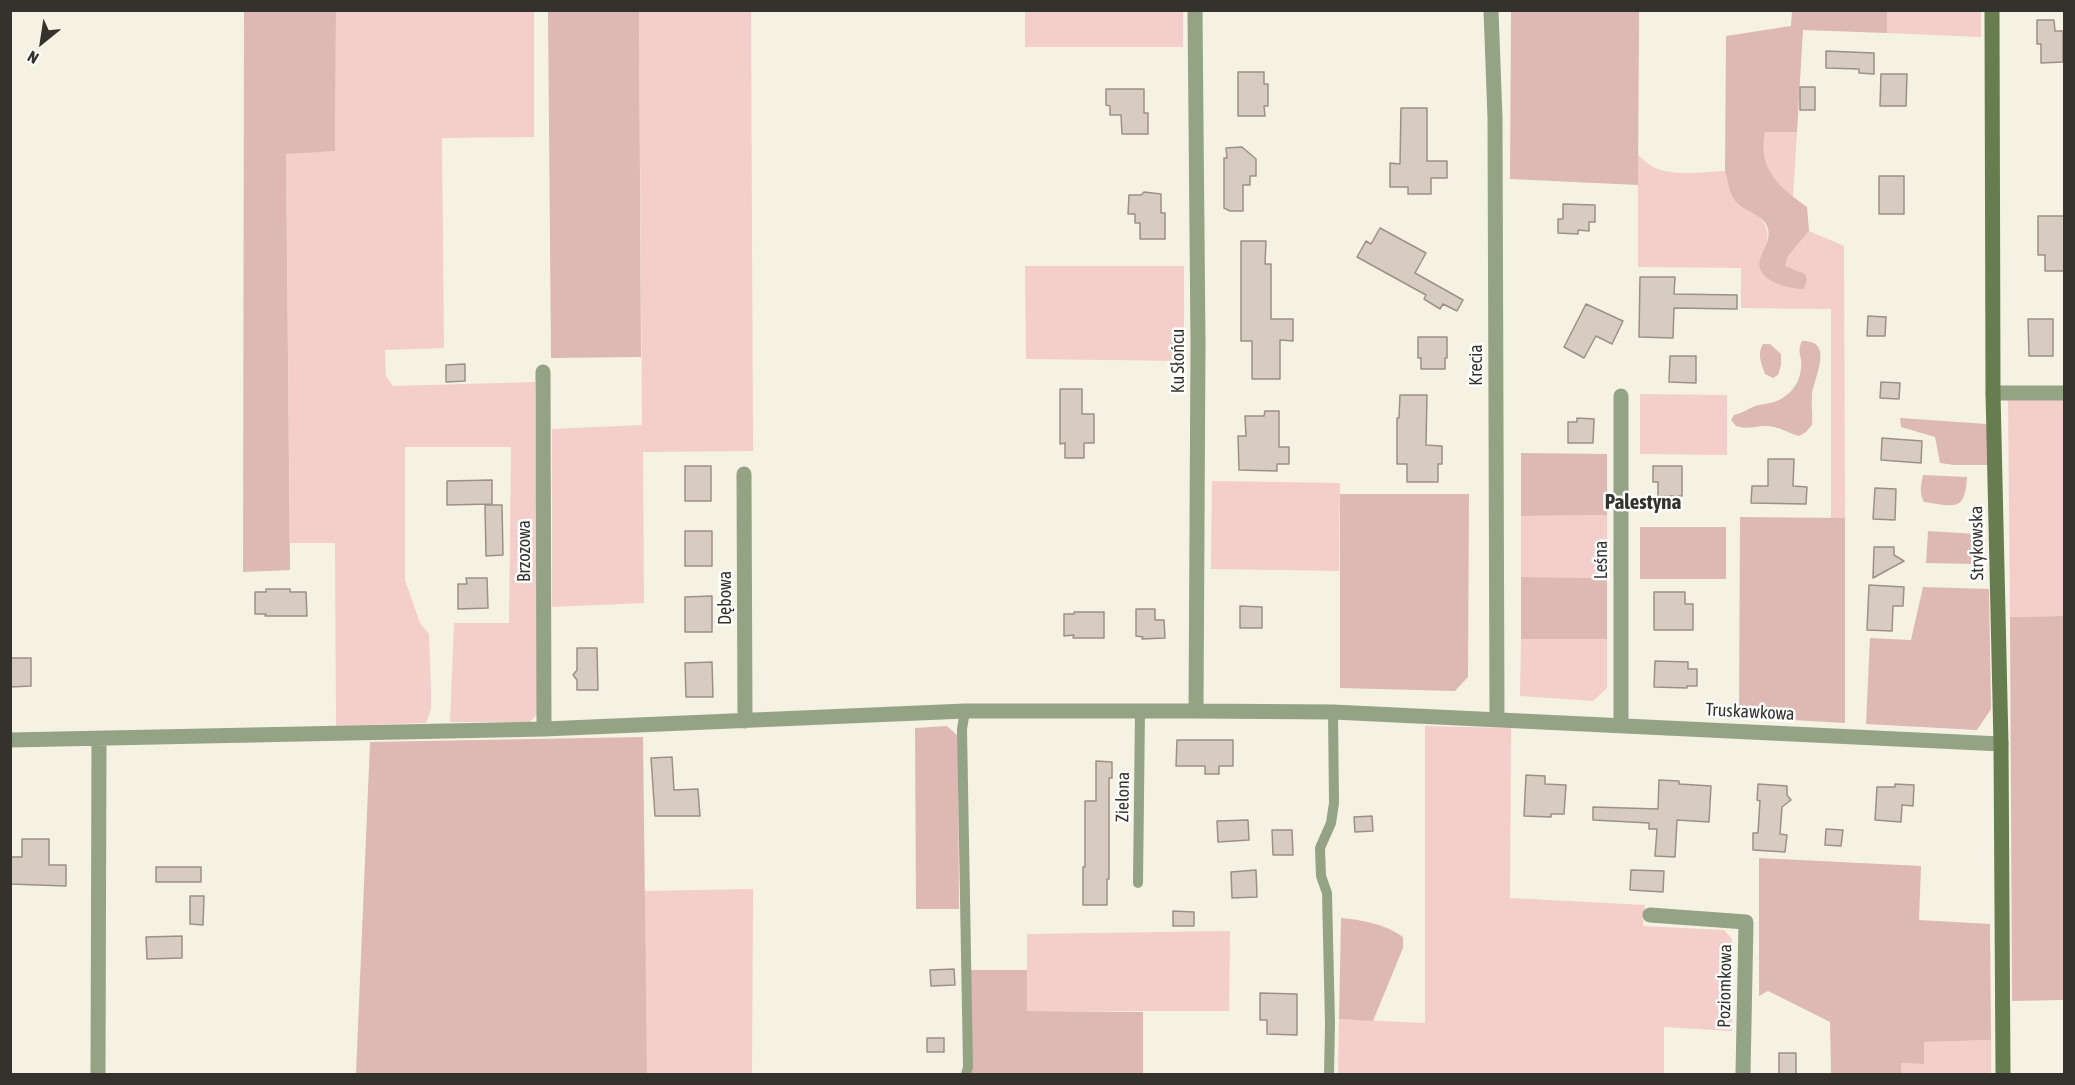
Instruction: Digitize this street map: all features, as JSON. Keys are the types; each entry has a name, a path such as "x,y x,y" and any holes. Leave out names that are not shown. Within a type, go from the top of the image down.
{"street":[{"name":"Ku Słońcu","path":"1195,10 1198,343 1196,711"},
{"name":"Krecia","path":"1491,10 1495,118 1497,720"},
{"name":"Strykowska","path":"1992,10 1993,393 2001,744 2002,1074"},
{"name":"Brzozowa","path":"543,372 544,729"},
{"path":"1993,393 2064,393"},
{"name":"Leśna","path":"1621,396 1621,725"},
{"name":"Dębowa","path":"744,474 746,721"},
{"name":"Truskawkowa","path":"10,740 544,729 965,711 1196,711 1333,712 2001,744"},
{"path":"98,1074 99,739"},
{"name":"Poziomkowa","path":"1650,915 1746,922 1743,1074"}],"lane":[{"path":"965,711 962,729 968,1067 966,1074"},
{"name":"Zielona","path":"1138,883 1140,711"},
{"path":"1329,1074 1328,893 1321,876 1320,848 1331,823 1334,802 1333,712"}],"shaded area":[{"path":"244,11 336,11 335,151 286,154 290,570 243,572"},
{"path":"336,11 534,11 534,137 442,138 444,348 385,350 386,376 393,386 535,382 538,713 530,722 450,722 454,623 509,623 511,447 405,447 405,580 420,623 429,634 431,709 426,723 336,726 335,543 290,543 286,153 335,151"},
{"path":"548,11 639,11 641,357 551,358"},
{"path":"639,11 751,11 753,451 643,452 644,603 552,607 552,429 642,425"},
{"path":"1025,11 1183,11 1183,47 1025,47"},
{"path":"1511,11 1639,11 1638,185 1510,179"},
{"path":"1792,11 1887,11 1887,33 1803,30 1797,132 1765,132 1765,157 1773,176 1807,207 1809,231 1788,256 1785,266 1805,274 1807,280 1804,289 1774,282 1762,273 1760,259 1767,242 1768,229 1759,217 1739,205 1734,199 1725,171 1726,36 1791,26"},
{"path":"1887,11 1981,11 1981,37 1887,33"},
{"path":"1765,132 1797,132 1793,197 1778,183 1768,169 1764,152"},
{"path":"1638,155 1653,167 1670,172 1725,171 1734,199 1764,222 1767,241 1760,261 1805,274 1785,266 1788,256 1809,231 1844,246 1845,518 1831,518 1831,309 1741,308 1741,268 1638,267"},
{"path":"1025,266 1184,266 1184,361 1026,359"},
{"path":"1802,341 1812,342 1818,347 1820,353 1812,396 1812,425 1799,436 1770,426 1748,428 1736,426 1731,420 1734,415 1755,406 1779,400 1793,389 1800,374"},
{"path":"1763,344 1770,344 1781,354 1778,375 1773,378 1765,374 1761,362 1760,351"},
{"path":"1640,394 1727,395 1727,455 1640,454"},
{"path":"2008,399 2064,399 2064,616 2010,617"},
{"path":"1900,418 1987,424 1988,465 1940,463 1935,437 1901,427"},
{"path":"1521,453 1607,454 1607,515 1521,516"},
{"path":"1923,475 1967,477 1964,497 1960,502 1950,505 1924,502 1921,493"},
{"path":"1212,481 1340,483 1339,571 1211,569"},
{"path":"1340,494 1469,494 1468,677 1455,691 1340,688"},
{"path":"1607,515 1607,578 1521,577 1521,516"},
{"path":"1740,517 1845,518 1845,723 1739,717"},
{"path":"1640,527 1726,527 1726,579 1640,579"},
{"path":"1928,531 1976,534 1974,564 1926,563"},
{"path":"1521,577 1607,578 1607,639 1521,639"},
{"path":"1923,587 1989,589 1991,709 1977,730 1866,724 1870,638 1911,640"},
{"path":"2064,616 2064,1000 2012,1001 2010,617"},
{"path":"1521,639 1607,639 1607,688 1593,701 1520,696"},
{"path":"947,726 958,736 959,909 916,909 915,728"},
{"path":"1425,726 1511,728 1510,898 1645,905 1643,926 1724,930 1732,939 1732,1031 1664,1027 1664,1074 1338,1074 1339,1019 1425,1023"},
{"path":"643,737 647,1074 356,1074 370,742"},
{"path":"1759,858 1921,866 1919,920 1990,924 1991,1040 1924,1042 1924,1064 1901,1063 1901,1074 1831,1074 1830,1022 1768,991 1759,996"},
{"path":"753,889 752,1074 647,1074 644,891"},
{"path":"1341,918 1374,923 1403,937 1403,948 1373,1021 1339,1019"},
{"path":"1230,931 1229,1011 1027,1011 1027,934"},
{"path":"970,970 1027,970 1027,1011 1143,1012 1143,1074 971,1074"},
{"path":"1991,1040 1991,1074 1901,1074 1901,1063 1924,1064 1923,1042"}],"building":[{"path":"2037,20 2054,20 2055,31 2063,31 2063,62 2041,63 2041,44 2037,44"},
{"path":"1826,51 1874,53 1874,74 1859,73 1859,69 1826,68"},
{"path":"1238,72 1264,72 1264,84 1268,84 1268,106 1264,106 1265,116 1238,116"},
{"path":"1881,74 1907,74 1906,106 1880,106"},
{"path":"1800,87 1815,87 1815,110 1800,110"},
{"path":"1106,89 1144,89 1144,113 1148,113 1148,134 1122,134 1121,115 1110,115 1110,106 1106,105"},
{"path":"1401,108 1427,108 1427,161 1447,161 1447,178 1431,178 1431,194 1408,194 1408,187 1390,187 1390,163 1400,164"},
{"path":"1242,147 1256,159 1256,176 1250,176 1250,185 1243,185 1243,211 1230,211 1224,208 1224,158 1227,158 1226,148"},
{"path":"1879,176 1904,176 1904,214 1879,214"},
{"path":"1144,192 1161,194 1161,213 1165,213 1165,239 1140,239 1140,223 1135,223 1135,214 1128,214 1129,195 1141,195"},
{"path":"1563,204 1595,205 1595,222 1589,222 1589,231 1578,230 1578,234 1558,233 1558,219 1563,219"},
{"path":"2038,216 2064,216 2064,271 2045,271 2045,255 2038,255"},
{"path":"1380,228 1426,253 1415,273 1463,300 1457,311 1443,304 1440,309 1424,299 1426,295 1357,257 1366,241 1371,244"},
{"path":"1241,241 1266,241 1265,264 1271,264 1271,319 1293,319 1293,341 1280,340 1280,379 1252,379 1252,341 1241,341"},
{"path":"1640,277 1675,277 1674,294 1737,295 1737,309 1674,308 1673,338 1639,337"},
{"path":"1586,304 1623,321 1612,344 1596,336 1584,358 1564,347"},
{"path":"1868,316 1886,317 1885,336 1867,336"},
{"path":"2028,319 2053,319 2053,356 2029,356"},
{"path":"1418,337 1447,337 1445,369 1421,369 1421,358 1418,358"},
{"path":"1670,356 1696,356 1696,383 1669,382"},
{"path":"465,364 465,381 446,382 446,365"},
{"path":"1881,382 1900,383 1899,399 1880,398"},
{"path":"1060,389 1082,389 1082,414 1094,414 1094,443 1084,443 1084,458 1065,458 1065,443 1060,444"},
{"path":"1400,395 1427,395 1426,445 1442,446 1442,464 1438,464 1438,482 1407,482 1407,464 1397,464 1397,418 1399,418"},
{"path":"1265,411 1279,411 1279,447 1289,447 1289,464 1277,464 1277,471 1239,470 1238,436 1246,436 1245,416 1264,416"},
{"path":"1577,418 1594,419 1593,443 1568,443 1568,422 1577,422"},
{"path":"1882,438 1922,441 1921,463 1881,460"},
{"path":"1768,459 1794,459 1793,486 1807,487 1806,504 1751,503 1752,486 1768,486"},
{"path":"685,466 711,466 711,501 685,501"},
{"path":"1653,466 1682,466 1682,496 1658,496 1658,482 1653,482"},
{"path":"492,480 492,504 447,505 447,481"},
{"path":"1875,488 1896,489 1895,520 1873,519"},
{"path":"485,505 502,505 503,555 486,556"},
{"path":"685,531 712,531 712,566 685,566"},
{"path":"1874,547 1894,547 1894,555 1904,561 1873,578"},
{"path":"466,578 487,578 488,608 458,609 458,584 467,584"},
{"path":"1869,585 1904,587 1903,606 1893,606 1892,631 1867,630"},
{"path":"266,589 306,592 307,616 255,614 255,592 266,592"},
{"path":"1654,592 1685,592 1685,604 1693,604 1693,630 1654,630"},
{"path":"712,596 712,632 685,632 685,597"},
{"path":"1240,606 1262,607 1262,628 1240,628"},
{"path":"1136,609 1155,609 1155,620 1164,620 1165,638 1142,639 1143,637 1136,636"},
{"path":"1074,612 1104,612 1104,638 1064,636 1064,614 1074,614"},
{"path":"577,648 597,648 598,690 577,690 577,680 573,675 577,670"},
{"path":"10,658 31,658 31,686 10,687"},
{"path":"1655,661 1688,662 1688,669 1697,669 1697,686 1654,687"},
{"path":"712,662 713,697 686,697 685,663"},
{"path":"1177,740 1233,740 1233,766 1219,766 1219,774 1205,774 1205,766 1176,766"},
{"path":"672,757 674,790 698,789 700,816 655,816 651,758"},
{"path":"1096,761 1112,762 1112,778 1109,778 1107,905 1083,905 1085,801 1096,801"},
{"path":"1526,775 1545,776 1545,784 1566,785 1564,814 1551,814 1551,817 1524,816"},
{"path":"1659,780 1711,786 1709,822 1677,820 1675,857 1655,856 1657,829 1649,829 1649,823 1593,820 1593,807 1658,809"},
{"path":"1758,784 1787,786 1787,795 1791,800 1782,807 1780,834 1787,835 1785,852 1753,850 1753,833 1758,833 1760,801 1757,800"},
{"path":"1895,784 1914,785 1913,806 1902,805 1901,822 1875,820 1877,787 1895,787"},
{"path":"1372,816 1373,831 1355,832 1354,817"},
{"path":"1248,820 1249,840 1218,842 1217,821"},
{"path":"1826,829 1843,830 1841,846 1825,845"},
{"path":"1272,830 1292,830 1293,855 1273,855"},
{"path":"22,839 49,839 49,865 66,865 66,886 10,884 10,857 22,857"},
{"path":"156,867 201,867 201,882 156,882"},
{"path":"1256,870 1257,897 1232,898 1231,872"},
{"path":"1631,870 1664,871 1663,892 1630,890"},
{"path":"190,896 204,896 203,925 190,924"},
{"path":"1173,911 1194,912 1194,926 1173,926"},
{"path":"182,936 182,958 147,959 146,937"},
{"path":"954,969 955,985 931,986 930,970"},
{"path":"1260,993 1297,994 1297,1035 1267,1034 1267,1020 1260,1020"},
{"path":"927,1038 944,1038 944,1052 927,1052"},
{"path":"1779,1053 1796,1053 1796,1074 1779,1074"}],"district":[{"name":"Palestyna","path":"1643,502"}]}
